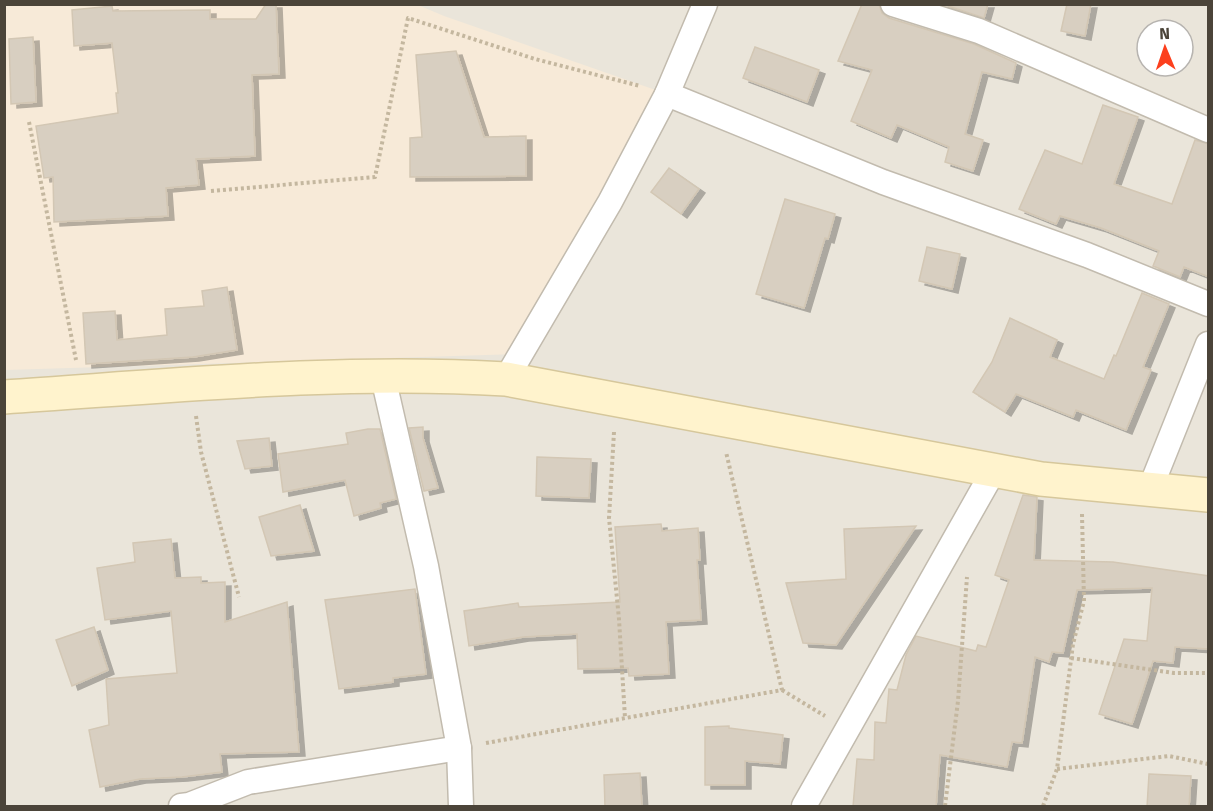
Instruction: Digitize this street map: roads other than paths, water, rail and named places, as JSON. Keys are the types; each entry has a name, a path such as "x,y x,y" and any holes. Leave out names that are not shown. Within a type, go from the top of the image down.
{"main road":[{"path":"4,397 192,382 447,375 506,379 1041,479 1209,495"}],"street":[{"path":"506,379 610,202 667,94 705,4"},
{"path":"893,4 979,31 1209,130"},
{"path":"667,94 883,182 1087,255 1209,304"},
{"path":"1150,489 1209,344"},
{"path":"383,376 426,566 459,748 461,807"},
{"path":"804,807 994,470"},
{"path":"181,807 248,782 459,748"}]}
